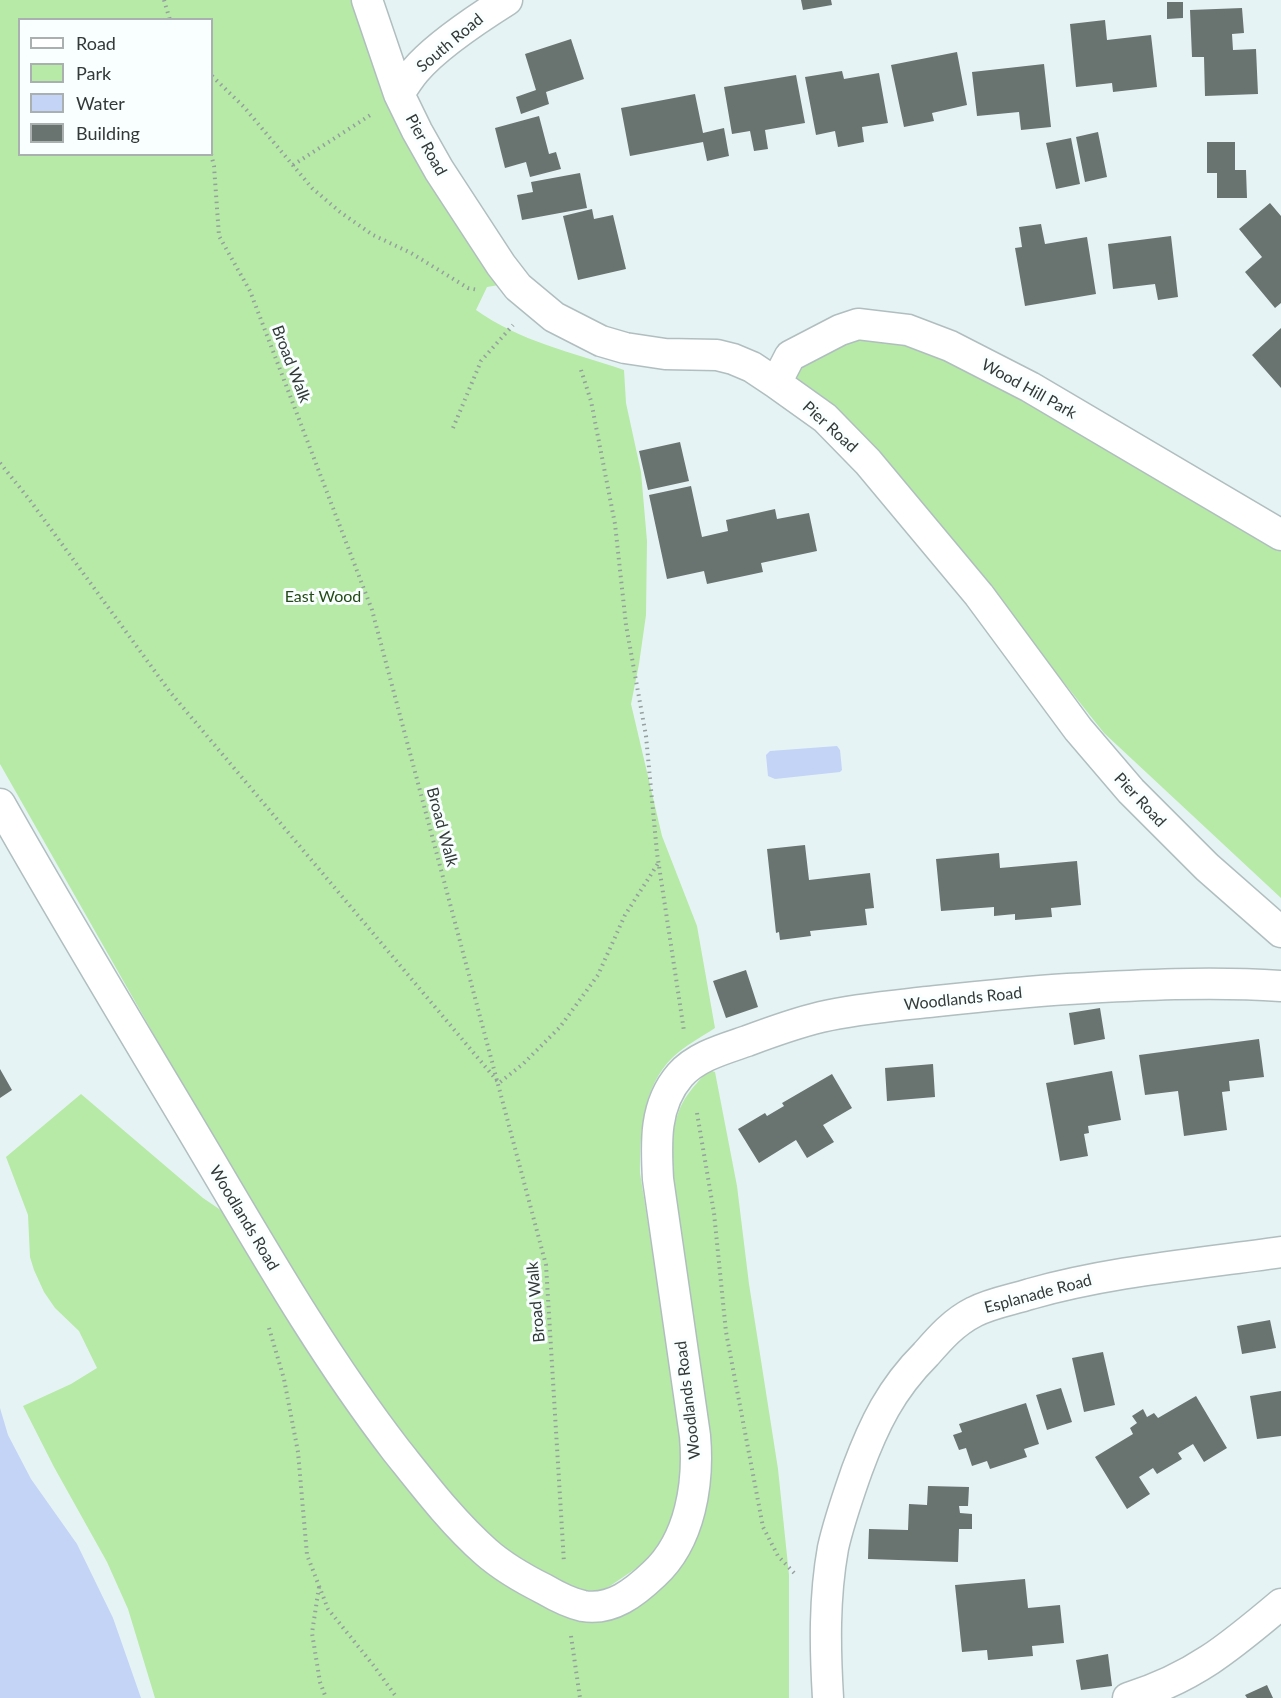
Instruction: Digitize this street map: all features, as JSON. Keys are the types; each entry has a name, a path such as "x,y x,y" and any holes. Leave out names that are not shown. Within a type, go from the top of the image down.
{"street":[{"name":"Pier Road","path":"367,0 399,94 417,131 445,180 518,287 554,317 601,341 626,348 665,354 717,355 733,359 776,383 825,418 868,462 979,595 1078,729 1131,792 1207,867 1281,932"},
{"name":"South Road","path":"399,94 415,70 428,58 483,15 507,0"},
{"name":"Wood Hill Park","path":"776,383 790,356 840,330 858,324 908,330 950,346 1030,387 1281,535"},
{"name":"Woodlands Road","path":"0,804 51,894 313,1333 370,1415 434,1499 487,1552 527,1580 566,1601 585,1606 600,1606 627,1596 661,1568 686,1522 693,1497 696,1474 695,1436 658,1179 656,1142 658,1120 668,1094 680,1075 710,1054 789,1026 820,1017 869,1009 1018,992 1106,987 1243,983 1281,986"},
{"name":"Esplanade Road","path":"828,1698 826,1633 828,1591 833,1549 840,1520 868,1440 882,1411 914,1365 956,1324 987,1307 1091,1279 1281,1252"},
{"path":"1128,1698 1151,1691 1200,1667 1231,1646 1281,1604"}],"path":[{"path":"164,0 169,18"},
{"path":"213,77 244,107 312,188 373,235 411,254 468,288"},
{"path":"293,165 345,133 399,94"},
{"name":"Broad Walk","path":"212,156 219,236 250,291 372,610 546,1265 563,1529"},
{"path":"453,428 482,361 534,301"},
{"path":"566,323 591,401 615,524 626,625 646,736 659,862 714,1214 726,1332 763,1527 778,1556 801,1581 828,1591"},
{"path":"0,463 170,692 499,1083 523,1064 560,1027 598,975 625,915 659,862"},
{"path":"267,1320 284,1379 298,1452 307,1555 328,1609 397,1698"},
{"path":"319,1585 312,1633 320,1682 326,1698"},
{"path":"566,1601 580,1698"}],"green space":[{"name":"East Wood","path":"0,0 358,0 499,285 487,287 476,310 510,330 529,338 624,370 626,403 641,472 647,541 646,615 631,704 662,836 697,926 715,1028 678,1053 663,1069 649,1096 642,1127 640,1173 683,1441 682,1497 659,1546 641,1565 607,1588 596,1591 579,1590 561,1584 508,1553 446,1491 379,1406 324,1324 257,1216 0,764"},
{"path":"855,335 937,352 1281,550 1281,898 1104,733 983,581 794,376 806,356"},
{"path":"712,1071 715,1072 737,1186 749,1284 778,1469 789,1575 789,1698 155,1698 128,1609 107,1562 23,1406 71,1384 97,1368 79,1331 55,1308 44,1292 34,1270 30,1257 28,1215 6,1157 81,1094 203,1198 225,1213 388,1463 436,1523 479,1565 528,1599 569,1617 630,1611 653,1594 709,1444 670,1148 676,1120 685,1098 702,1077"}],"water":[{"path":"837,746 840,750 842,770 840,772 775,779 768,776 766,755 770,751"},
{"path":"0,1408 8,1435 31,1479 77,1544 113,1618 141,1698 0,1698"}],"building":[{"path":"801,0 831,0 832,5 803,10"},
{"path":"1167,2 1183,2 1183,18 1167,19"},
{"path":"1242,8 1244,33 1232,34 1233,50 1256,49 1258,94 1205,96 1204,57 1192,57 1190,10"},
{"path":"1105,20 1107,40 1151,35 1157,87 1113,92 1112,83 1076,87 1070,24"},
{"path":"571,39 584,79 546,92 549,104 521,114 516,97 536,90 525,54"},
{"path":"957,52 967,105 932,113 934,121 904,127 891,65"},
{"path":"1044,64 1051,127 1021,130 1019,112 977,116 972,72"},
{"path":"842,71 844,79 879,73 888,123 862,127 864,142 838,147 835,131 816,135 805,77"},
{"path":"796,75 805,123 765,130 768,149 754,151 750,131 732,134 724,87"},
{"path":"695,94 703,133 724,128 729,156 707,161 703,142 630,156 621,108"},
{"path":"539,116 549,154 556,152 561,169 530,177 526,162 505,168 495,128"},
{"path":"1098,132 1107,177 1085,182 1076,137"},
{"path":"1071,138 1080,184 1056,189 1046,143"},
{"path":"1207,142 1235,142 1235,170 1246,170 1247,198 1217,198 1217,173 1207,173"},
{"path":"580,173 587,208 522,220 517,195 533,192 531,182"},
{"path":"1270,203 1281,216 1281,303 1275,308 1245,272 1262,257 1239,229"},
{"path":"592,209 594,219 613,215 626,269 578,280 563,216"},
{"path":"1041,224 1045,244 1087,237 1096,294 1025,306 1015,248 1022,247 1019,227"},
{"path":"1171,236 1178,297 1158,300 1155,284 1113,289 1108,244"},
{"path":"1281,328 1281,388 1252,355"},
{"path":"680,442 689,481 648,490 639,451"},
{"path":"691,486 702,537 728,531 726,520 775,509 777,519 809,513 817,551 761,563 763,572 707,584 704,571 667,579 649,495"},
{"path":"805,845 809,880 870,873 874,908 865,909 867,925 810,931 811,936 780,940 779,932 776,933 767,849"},
{"path":"999,853 1000,868 1077,861 1081,905 1051,908 1052,917 1015,920 1015,914 994,916 994,907 941,911 936,859"},
{"path":"746,970 758,1007 726,1018 713,981"},
{"path":"1100,1008 1105,1039 1074,1045 1069,1013"},
{"path":"1259,1039 1264,1077 1229,1081 1230,1091 1222,1092 1227,1130 1184,1136 1178,1091 1145,1095 1139,1055"},
{"path":"933,1064 935,1097 887,1101 885,1068"},
{"path":"0,1069 12,1090 0,1098"},
{"path":"1112,1071 1121,1120 1088,1126 1089,1133 1084,1134 1088,1156 1060,1161 1046,1083"},
{"path":"832,1074 852,1108 823,1125 834,1142 807,1158 796,1140 759,1163 738,1129 765,1113 767,1116 784,1106 782,1103"},
{"path":"1270,1320 1276,1348 1242,1354 1237,1326"},
{"path":"1103,1352 1115,1405 1084,1412 1072,1358"},
{"path":"1061,1388 1072,1422 1047,1430 1036,1395"},
{"path":"1281,1391 1281,1436 1257,1439 1250,1396"},
{"path":"1196,1396 1227,1448 1204,1462 1193,1444 1178,1453 1182,1459 1157,1474 1153,1468 1139,1477 1150,1494 1127,1509 1095,1457 1133,1434 1130,1428 1137,1423 1132,1416 1143,1409 1147,1417 1154,1413 1158,1418"},
{"path":"1026,1403 1039,1444 1024,1449 1027,1457 990,1469 987,1461 972,1466 966,1448 959,1450 953,1435 962,1432 959,1424"},
{"path":"928,1486 969,1487 968,1506 959,1506 960,1513 972,1514 972,1529 959,1529 958,1562 868,1559 869,1529 908,1530 909,1504 927,1505"},
{"path":"1025,1579 1028,1608 1060,1605 1064,1643 1032,1646 1033,1656 988,1660 987,1650 962,1652 955,1585"},
{"path":"1108,1654 1112,1686 1081,1690 1076,1660"},
{"path":"1267,1685 1273,1698 1247,1698 1245,1695"}]}
